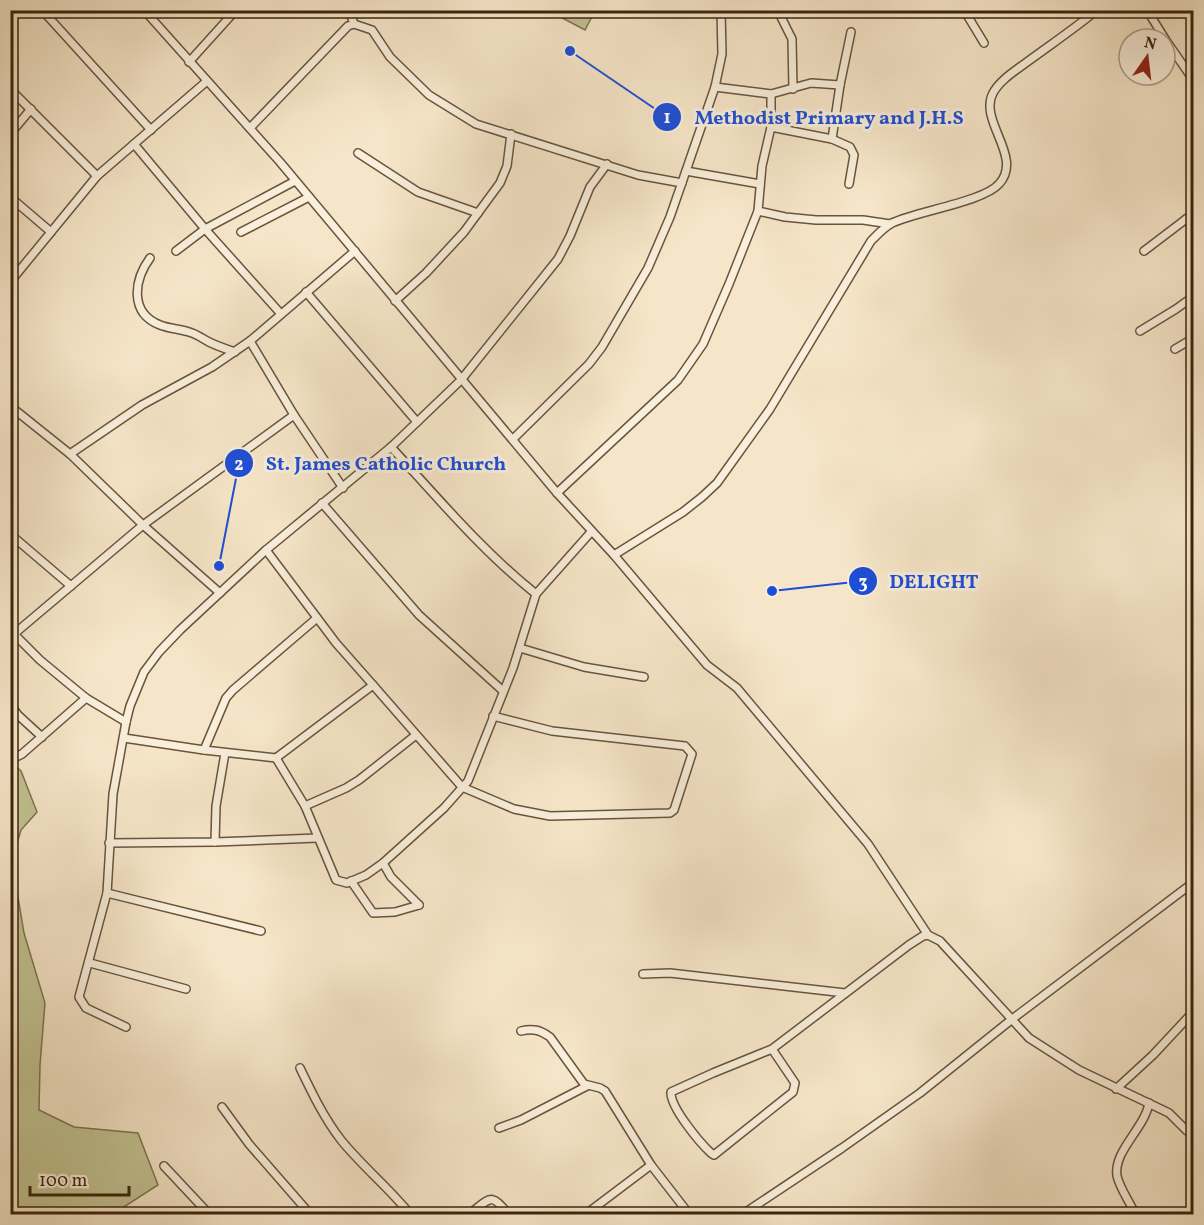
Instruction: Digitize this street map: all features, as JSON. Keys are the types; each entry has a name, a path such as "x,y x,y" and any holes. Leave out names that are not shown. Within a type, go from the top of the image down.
{"street":[{"path":"42,10 151,130"},
{"path":"144,10 250,128 557,493 614,555 707,665 737,688 868,844 928,935 940,941 1029,1038 1052,1054 1116,1089 1169,1113 1188,1131 1194,1133"},
{"path":"189,62 236,10"},
{"path":"349,10 354,24"},
{"path":"513,439 589,364 611,334 648,268 682,183 715,87 722,54 721,10"},
{"path":"964,10 984,43"},
{"path":"614,555 683,512 717,483 770,409 859,257 871,241 890,224 975,197 998,186 1006,175 1008,164 993,120 990,104 992,95 1012,73 1097,10"},
{"path":"1147,10 1158,27"},
{"path":"781,17 792,39 793,89"},
{"path":"250,128 348,26 354,24 372,30 390,57 429,95 476,124 638,175 682,183"},
{"path":"832,139 851,32"},
{"path":"1177,56 1194,81"},
{"path":"10,282 97,176 207,81"},
{"path":"715,87 771,94 811,83 840,86"},
{"path":"10,89 97,176"},
{"path":"557,493 678,380 693,358 718,310 758,211 762,166 771,127 771,94"},
{"path":"10,134 31,109"},
{"path":"771,127 846,144 852,149 854,155 849,184"},
{"path":"395,301 426,273 464,232 478,213 504,174 511,134"},
{"path":"135,144 205,229 281,314"},
{"path":"358,153 418,192 478,213"},
{"path":"126,1027 86,1008 80,997 107,893 113,794 126,722 136,689 149,666 180,630 266,550 392,447 461,380 558,259 590,187 607,164"},
{"path":"686,171 760,184"},
{"path":"176,251 205,229 295,181"},
{"path":"241,232 309,197"},
{"path":"10,198 51,232"},
{"path":"758,211 785,217 863,220 890,224"},
{"path":"1144,251 1194,213"},
{"path":"1186,219 1194,228"},
{"path":"70,454 142,405 235,352 355,251"},
{"path":"150,258 142,270 137,285 139,308 147,318 159,324 194,333 208,342 235,352"},
{"path":"306,292 417,422"},
{"path":"1140,331 1194,296"},
{"path":"249,341 294,415 343,488"},
{"path":"1175,349 1194,341"},
{"path":"10,406 70,454 143,525 220,593"},
{"path":"126,722 86,698 12,634 143,525 294,415"},
{"path":"392,447 478,540 536,594"},
{"path":"322,503 419,615 503,692"},
{"path":"276,758 304,806 333,877 342,883 351,881 366,875 383,863 444,808 470,777 520,648 536,594 591,532"},
{"path":"10,534 71,586"},
{"path":"266,550 336,643 462,787 514,809 550,816 670,813 674,810 692,754 685,746 552,731 493,716"},
{"path":"204,750 226,698 317,618"},
{"path":"520,648 584,667 644,677"},
{"path":"124,738 276,758 373,685"},
{"path":"10,760 22,754 86,698"},
{"path":"10,705 42,737"},
{"path":"304,806 359,780 416,735"},
{"path":"215,842 216,806 225,753"},
{"path":"109,843 317,838"},
{"path":"351,881 372,913 395,912 419,905 391,877 383,863"},
{"path":"743,1215 920,1093 1011,1020 1194,882"},
{"path":"107,893 261,931"},
{"path":"772,1049 795,1083 794,1092 714,1155 711,1154 679,1112 672,1100 671,1092 772,1049 923,936 928,935"},
{"path":"90,963 186,989"},
{"path":"643,974 670,973 845,993"},
{"path":"1116,1089 1154,1055 1194,1011"},
{"path":"521,1030 536,1029 550,1037 584,1084 604,1091 651,1165 689,1215"},
{"path":"300,1068 314,1097 342,1141 393,1193 410,1215"},
{"path":"500,1128 521,1120 587,1086"},
{"path":"1135,1215 1119,1180 1118,1164 1147,1114 1149,1103"},
{"path":"222,1107 249,1143 310,1215"},
{"path":"586,1215 651,1165"},
{"path":"164,1166 209,1215"},
{"path":"469,1215 490,1199 499,1202 508,1215"}],"green space":[{"path":"549,11 595,11 585,30"},
{"path":"10,761 21,771 37,812 21,830 12,861 24,933 45,1003 39,1110 74,1127 138,1133 158,1185 113,1214 11,1214"}],"waterway":[{"path":"10,1116 13,1129 10,1129"},
{"path":"10,1213 20,1214"}],"place":[{"name":"Methodist Primary and J.H.S","path":"570,51"},
{"name":"St. James Catholic Church","path":"219,566"},
{"name":"DELIGHT","path":"772,591"}]}
